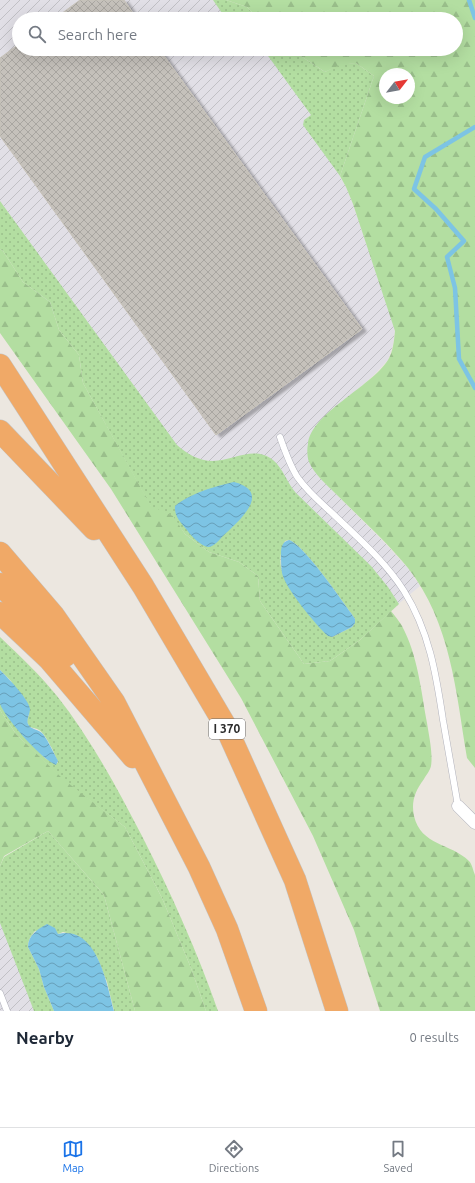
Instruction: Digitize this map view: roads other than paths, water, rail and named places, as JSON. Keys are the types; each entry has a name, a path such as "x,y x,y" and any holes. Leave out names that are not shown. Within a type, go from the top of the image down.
{"highway":[{"path":"0,365 143,586"},
{"name":"I 370","path":"0,431 98,532 143,586 225,725 295,880 337,1011"},
{"path":"0,553 54,616 114,702 160,789 228,928 256,1011"},
{"path":"0,584 45,630 96,694 160,789"},
{"path":"0,613 50,659 160,789"}],"street":[{"path":"458,806 475,822"}],"lane":[{"path":"280,437 288,459 297,477 307,490 355,535 389,570 416,611 427,638 435,668 458,806"},
{"path":"0,993 7,1011"}],"water":[{"path":"234,482 245,487 251,493 252,500 249,507 237,523 212,546 208,547 199,543 180,522 175,506 187,498 203,491"},
{"path":"289,540 303,551 312,561 339,596 355,619 355,623 352,627 332,637 328,636 316,624 295,597 284,580 281,568 283,543"},
{"path":"0,670 17,688 29,705 30,709 27,721 28,724 41,732 45,737 58,761 56,765 33,747 16,728 4,711 0,704"},
{"path":"47,924 55,928 58,934 71,934 82,938 91,947 103,972 114,1011 54,1011 44,987 39,969 28,947 28,943 32,936 37,930"}],"waterway":[{"path":"469,0 475,18"},
{"path":"475,127 425,157 414,189 436,209 464,241 447,257 455,288 459,359 475,388"}]}
